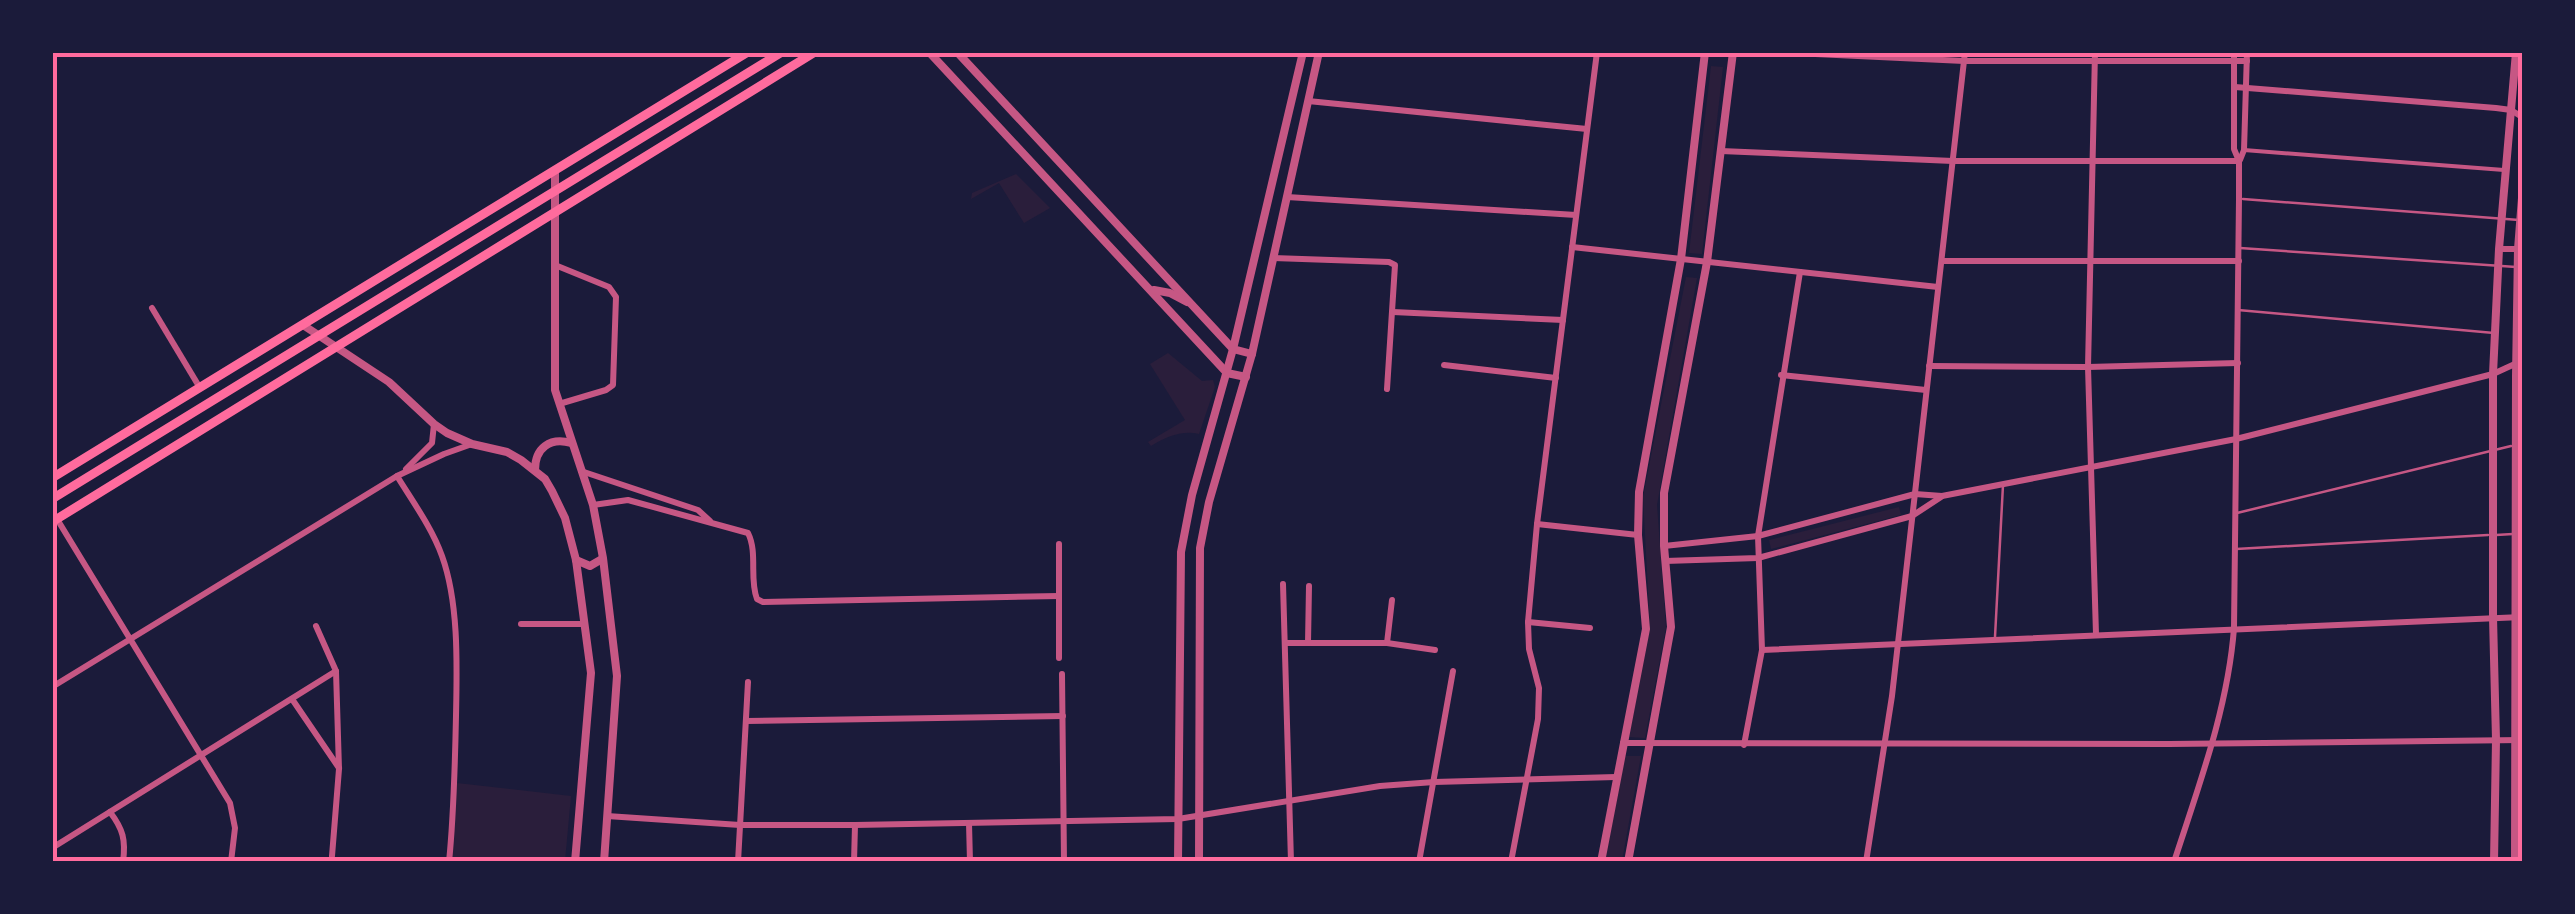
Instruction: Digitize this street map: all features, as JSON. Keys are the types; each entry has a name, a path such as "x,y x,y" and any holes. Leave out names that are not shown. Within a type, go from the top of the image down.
{"main road":[{"path":"52,478 748,52"},
{"path":"52,500 782,52"},
{"path":"55,520 815,52"}],"street":[{"path":"929,52 1227,373 1246,377"},
{"path":"957,52 1234,349 1252,354"},
{"path":"1178,862 1181,552 1192,495 1234,349 1303,52"},
{"path":"1199,862 1200,548 1209,502 1252,354 1319,52"},
{"path":"1511,862 1538,719 1539,688 1529,648 1528,622 1596,52"},
{"path":"1601,862 1646,628 1638,535 1639,492 1681,259 1705,52"},
{"path":"1628,862 1671,627 1664,493 1708,262 1732,52"},
{"path":"1772,52 2094,62 2247,57 2244,150 2239,162"},
{"path":"2094,52 2088,367 2096,634"},
{"path":"2516,52 2492,374 2496,862 2518,860 2516,445 2522,198"},
{"path":"1866,862 1886,745 1965,57"},
{"path":"2174,862 2212,744 2234,628 2239,162 2234,149 2234,57"},
{"path":"2235,87 2522,108"},
{"path":"1308,101 1586,129"},
{"path":"2511,110 2522,117"},
{"path":"1720,150 1953,161 2239,162"},
{"path":"2244,150 2506,170"},
{"path":"555,170 554,374 558,404 594,505 617,676 604,862"},
{"path":"1288,196 1576,215"},
{"path":"1572,247 1938,287"},
{"path":"2499,248 2520,250"},
{"path":"1273,258 1395,265 1388,390"},
{"path":"1942,261 2239,261"},
{"path":"555,265 609,287 616,297 613,386 558,404"},
{"path":"1744,745 1762,650 1758,536 1800,272"},
{"path":"1152,289 1170,293 1195,307"},
{"path":"152,308 200,388"},
{"path":"1393,312 1563,320"},
{"path":"303,325 389,382 434,424 458,439 507,452 535,470 552,491 565,518 576,560 590,672 575,862"},
{"path":"1929,366 2238,363"},
{"path":"1664,546 1758,536 1915,494 1942,496 2236,438 2492,374 2520,363"},
{"path":"1444,365 1556,378"},
{"path":"1782,376 1926,390"},
{"path":"397,476 432,444 434,424"},
{"path":"535,470 536,456 545,445 558,440 571,442"},
{"path":"52,687 397,476 472,444"},
{"path":"581,471 698,510 711,522"},
{"path":"397,476 441,552 455,629 454,808 449,862"},
{"path":"1665,561 1758,558 1912,516 1942,496"},
{"path":"594,505 628,500 751,536 754,591 763,602 1059,596"},
{"path":"55,520 233,809 231,862"},
{"path":"1538,524 1638,535"},
{"path":"1059,544 1060,658"},
{"path":"576,560 590,566 603,558"},
{"path":"1284,584 1291,862"},
{"path":"1308,644 1309,586"},
{"path":"1388,643 1392,600"},
{"path":"1762,650 2519,617"},
{"path":"1528,622 1590,628"},
{"path":"520,624 584,624"},
{"path":"316,626 336,671 340,769 332,856"},
{"path":"1286,644 1388,643 1435,650"},
{"path":"52,848 336,671"},
{"path":"1419,862 1453,671"},
{"path":"1062,674 1064,862"},
{"path":"738,862 748,682"},
{"path":"292,699 340,769"},
{"path":"746,721 1063,716"},
{"path":"1623,743 2519,740"},
{"path":"607,816 740,825 855,826 1178,819 1380,786 1616,777"},
{"path":"110,812 123,832 123,862"},
{"path":"970,823 970,862"},
{"path":"854,862 855,826"}],"lane":[{"path":"2239,199 2521,220"},
{"path":"2239,248 2518,268"},
{"path":"2238,310 2495,334"},
{"path":"2235,513 2516,445"},
{"path":"1995,638 2003,484"},
{"path":"2235,550 2516,534"}],"shaded area":[{"path":"1711,66 1723,67 1702,254 1689,253"},
{"path":"1016,174 1050,208 1024,223 999,183 971,199 972,193"},
{"path":"1686,277 1697,278 1657,505 1666,628 1645,738 1629,737 1650,629 1643,497"},
{"path":"1168,353 1202,381 1213,380 1215,387 1199,434 1174,435 1151,446 1148,442 1185,420 1150,364"},
{"path":"1899,507 1901,515 1771,549 1769,540"},
{"path":"1625,756 1641,756 1622,861 1605,862"},
{"path":"457,783 571,796 565,861 448,862"}]}
